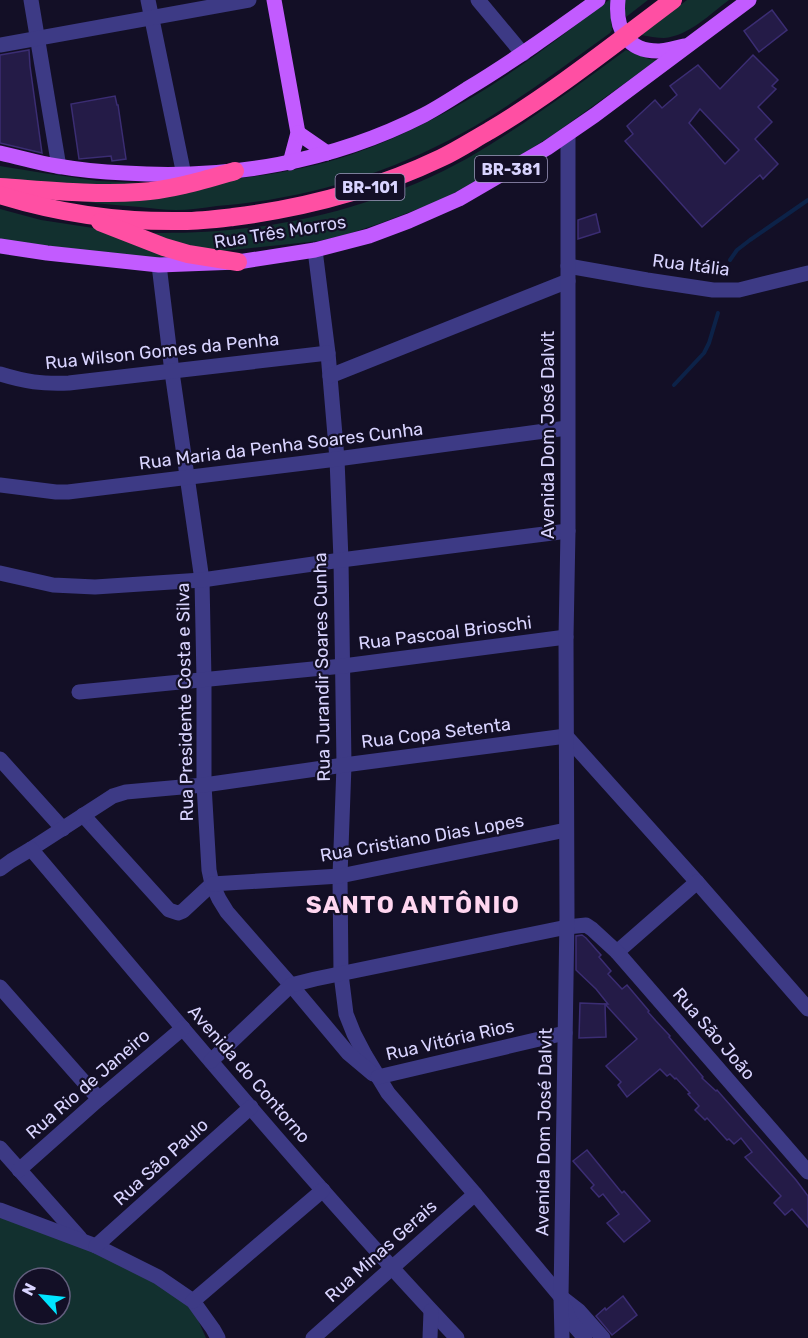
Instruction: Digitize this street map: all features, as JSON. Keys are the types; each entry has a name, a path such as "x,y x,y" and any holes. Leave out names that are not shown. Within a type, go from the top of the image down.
{"highway":[{"name":"BR-101","path":"0,195 76,213 142,220 184,221 261,214 358,191 442,158 473,141 514,116 673,0"},
{"path":"0,187 99,193 141,192 178,186 235,171"},
{"path":"76,213 164,247 188,254 238,262"}],"main road":[{"path":"274,0 298,133 290,163"},
{"path":"0,153 59,167 157,175 235,171 290,163 388,132 424,115 501,69 598,0"},
{"path":"618,0 618,25 632,44 643,49 659,51 689,45"},
{"name":"Rua Três Morros","path":"0,246 159,265 238,262 315,250 369,236 409,222 459,199 548,148 749,0"},
{"path":"298,133 327,153"}],"street":[{"path":"31,0 59,167"},
{"path":"148,0 184,175"},
{"path":"0,45 249,0"},
{"path":"478,0 523,54"},
{"name":"Avenida Dom José Dalvit","path":"562,1338 567,927 568,134"},
{"name":"Rua Jurandir Soares Cunha","path":"315,250 328,353 337,459 341,560 344,765 340,876 341,974 346,1014 354,1034 378,1077"},
{"name":"Rua Presidente Costa e Silva","path":"159,265 202,580 204,786 209,870 212,884 227,912 348,1053 378,1077"},
{"name":"Rua Itália","path":"568,274 647,280 713,290 739,290 808,273"},
{"path":"330,376 568,274"},
{"name":"Rua Wilson Gomes da Penha","path":"0,374 26,382 69,383 328,353"},
{"name":"Rua Maria da Penha Soares Cunha","path":"0,485 68,492 567,428"},
{"path":"0,573 52,585 95,586 202,580 568,531"},
{"name":"Rua Pascoal Brioschi","path":"79,692 343,666 566,638"},
{"path":"566,736 808,1009"},
{"name":"Rua Copa Setenta","path":"31,849 113,796 126,792 204,786 566,736"},
{"path":"0,759 63,829"},
{"path":"83,815 169,910 178,913 183,910 212,884"},
{"name":"Rua Cristiano Dias Lopes","path":"212,884 340,876 566,830"},
{"path":"5,865 31,849"},
{"name":"Avenida do Contorno","path":"31,849 323,1190 457,1338"},
{"path":"617,952 697,882"},
{"name":"Rua São João","path":"567,927 586,925 617,952 808,1172"},
{"path":"211,1061 291,985 567,927"},
{"path":"0,987 99,1099"},
{"name":"Rua Rio de Janeiro","path":"19,1170 183,1028"},
{"name":"Rua Vitória Rios","path":"378,1077 565,1033"},
{"path":"378,1077 388,1093 561,1297 585,1338"},
{"name":"Rua São Paulo","path":"96,1246 251,1107"},
{"path":"0,1148 81,1239"},
{"path":"194,1301 323,1190"},
{"name":"Rua Minas Gerais","path":"313,1338 475,1194"},
{"path":"0,1210 81,1239 158,1277 194,1301 218,1338"},
{"path":"430,1338 431,1311"},
{"path":"574,1316 603,1338"}],"green space":[{"path":"612,0 610,6 612,30 610,33 527,93 475,126 414,157 382,170 318,190 285,197 191,209 162,209 54,197 247,177 289,171 350,155 411,130 470,99 533,57"},
{"path":"625,0 648,0 626,17"},
{"path":"687,0 729,0 699,24 682,33 664,38 641,35"},
{"path":"626,50 657,60 554,134 499,169 439,201 381,223 319,241 199,252 138,233 206,232 260,227 322,215 383,197 440,172 488,146"},
{"path":"0,166 98,181 146,183 129,189 5,179 0,178"},
{"path":"0,209 41,220 100,229 175,258 147,258 0,240"},
{"path":"0,1215 94,1251 182,1297 195,1313 206,1338 0,1338"}],"building":[{"path":"772,10 787,30 759,52 744,31"},
{"path":"29,50 42,153 0,143 0,55"},
{"path":"753,55 778,80 772,86 776,89 758,107 772,122 755,139 778,164 763,179 760,175 702,227 625,141 633,134 627,126 655,100 662,108 677,95 670,86 698,65 720,89","holes":["700,109 739,150 725,164 689,123"]},
{"path":"115,96 126,159 112,161 111,156 79,159 71,104"},
{"path":"596,214 600,232 578,239 578,220"},
{"path":"582,935 601,955 599,957 611,971 608,974 622,989 627,985 702,1078 717,1090 796,1180 808,1196 808,1227 792,1209 785,1215 774,1203 781,1196 745,1157 752,1152 741,1138 734,1144 729,1139 727,1140 707,1118 705,1120 695,1110 699,1106 676,1078 670,1074 667,1076 660,1069 627,1097 618,1085 621,1082 606,1066 637,1039 605,1004 608,1004 596,989 576,970 576,936"},
{"path":"580,1003 605,1004 606,1037 579,1038"},
{"path":"587,1150 622,1193 624,1191 650,1221 624,1242 607,1223 619,1214 603,1194 599,1197 591,1188 594,1185 573,1161"},
{"path":"623,1296 637,1315 612,1335 596,1316"}],"waterway":[{"path":"730,260 737,250 808,200"},
{"path":"674,385 704,353 718,313"}],"district":[{"name":"SANTO ANTÔNIO","path":"413,905"}]}
